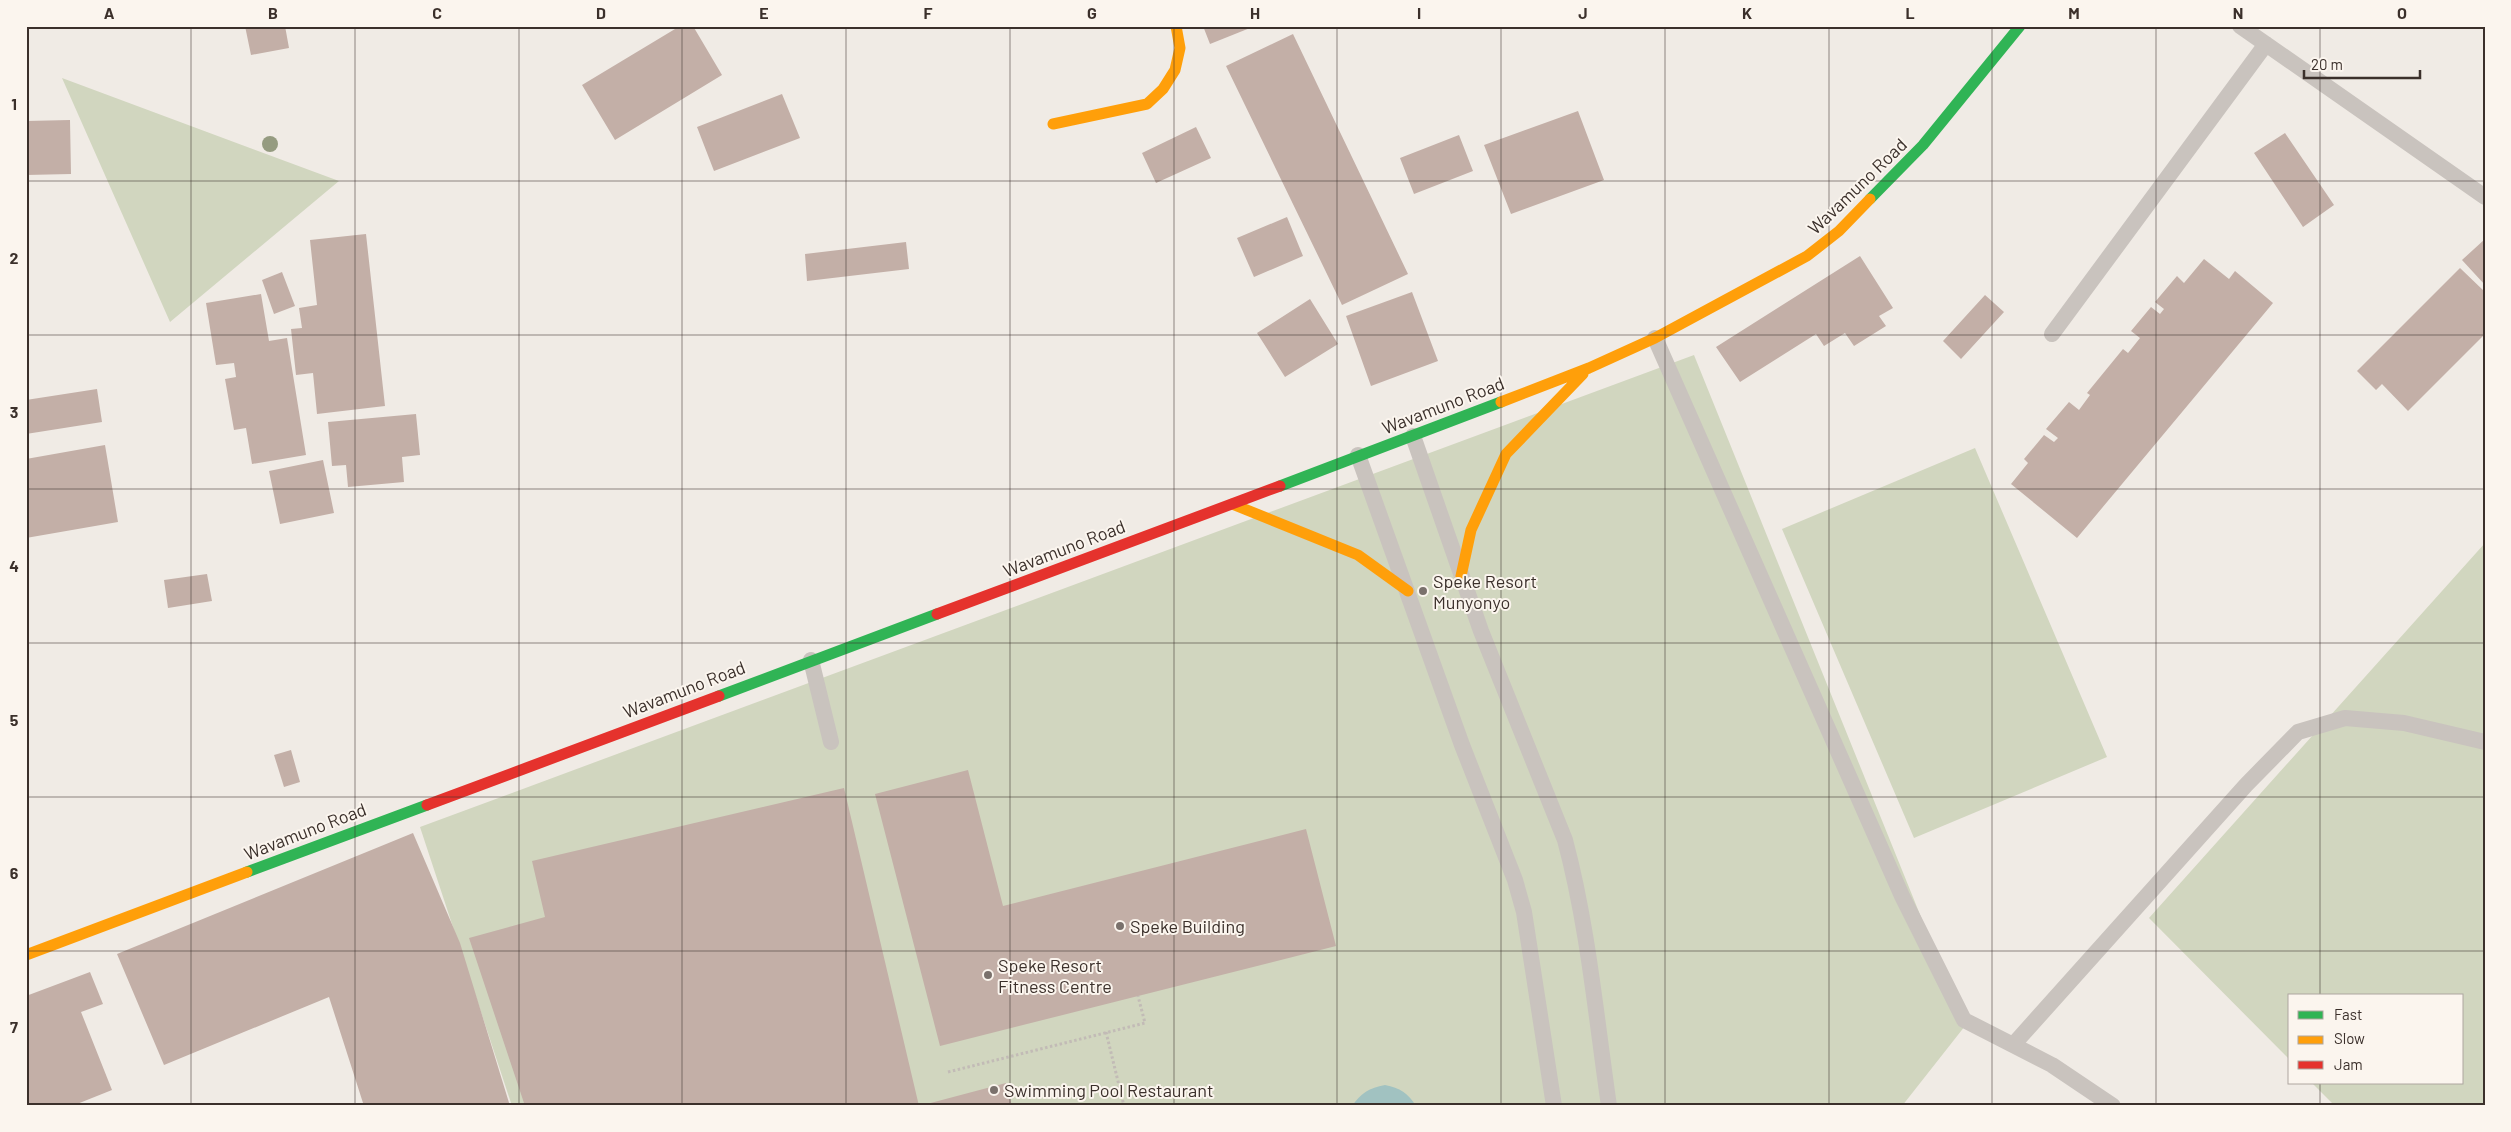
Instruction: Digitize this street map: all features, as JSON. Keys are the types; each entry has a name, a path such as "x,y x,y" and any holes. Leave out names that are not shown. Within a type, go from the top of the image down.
{"main road":[{"path":"1053,124 1147,104 1158,96 1179,61 1179,32 1176,26"},
{"name":"Wavamuno Road","path":"26,955 1413,436 1589,368 1655,338 1807,256 1839,231 1923,146 2020,26"},
{"path":"1461,576 1471,530 1506,454 1589,368"},
{"path":"1232,504 1358,555 1408,590"}],"lane":[{"path":"2240,26 2485,197"},
{"path":"2052,334 2266,44"},
{"path":"1655,338 1902,896 1964,1020 2052,1065 2112,1106"},
{"path":"1413,436 1461,576 1565,840 1572,866 1588,959 1609,1106"},
{"path":"1358,455 1462,745 1515,880 1524,912 1554,1106"},
{"path":"811,660 831,742"},
{"path":"2013,1045 2239,792 2298,732 2345,718 2404,723 2485,742"}],"path":[{"path":"948,1072 1145,1023 1138,996"},
{"path":"1106,1032 1124,1106"}],"green space":[{"path":"62,78 339,181 170,322"},
{"name":"Speke Resort Munyonyo","path":"1694,355 1965,1026 1902,1106 512,1106 420,827"},
{"path":"1975,448 2107,757 1914,838 1782,529"},
{"path":"2485,543 2485,1106 2335,1106 2313,1084 2464,1084 2464,994 2288,994 2288,1058 2149,918"}],"water":[{"path":"1385,1085 1403,1092 1416,1106 1352,1106 1366,1092"}],"building":[{"path":"245,26 285,26 289,48 251,55"},
{"path":"680,26 693,26 722,75 615,140 582,85"},
{"path":"1203,26 1255,26 1210,44"},
{"path":"1293,34 1408,274 1342,305 1226,66"},
{"path":"782,94 800,138 714,171 697,127"},
{"path":"1578,111 1604,180 1511,214 1484,145"},
{"path":"70,120 71,174 26,175 26,121"},
{"path":"1196,127 1211,158 1156,183 1142,153"},
{"path":"2285,133 2334,205 2303,227 2254,153"},
{"path":"1459,135 1473,171 1414,194 1400,158"},
{"path":"1287,217 1303,256 1254,277 1237,238"},
{"path":"366,234 385,406 317,414 313,373 296,375 291,329 302,328 299,308 317,305 310,240"},
{"path":"2485,239 2485,285 2462,260"},
{"path":"906,242 909,269 807,281 805,254"},
{"path":"1860,256 1893,308 1879,316 1886,326 1854,346 1845,333 1824,346 1816,334 1740,382 1716,347"},
{"path":"2204,259 2229,279 2235,271 2273,303 2077,538 2011,484 2028,463 2024,459 2044,435 2054,442 2058,438 2046,429 2069,402 2079,410 2090,395 2087,393 2123,349 2128,353 2140,338 2131,331 2151,307 2160,314 2164,309 2155,302 2177,276 2184,283"},
{"path":"2460,268 2485,292 2485,334 2408,411 2382,384 2376,390 2357,371"},
{"path":"282,272 295,306 274,314 262,280"},
{"path":"1412,292 1438,361 1371,386 1346,316"},
{"path":"261,294 269,341 287,338 306,455 252,464 246,428 234,430 225,379 236,377 234,363 216,365 206,303"},
{"path":"1985,295 2004,312 1961,359 1943,341"},
{"path":"1310,299 1338,344 1285,377 1257,333"},
{"path":"97,389 102,422 26,434 26,400"},
{"path":"416,414 420,455 402,457 404,482 348,487 346,465 332,466 328,422"},
{"path":"105,445 118,522 26,538 26,459"},
{"path":"323,460 334,513 280,524 269,471"},
{"path":"207,574 212,601 168,608 164,580"},
{"path":"291,750 300,782 284,787 274,755"},
{"name":"Speke Building","path":"968,770 1003,906 1306,829 1336,946 940,1046 875,794"},
{"path":"844,788 919,1106 525,1106 469,938 545,917 532,861"},
{"path":"413,833 460,943 510,1106 364,1106 329,997 164,1065 117,954"},
{"path":"90,972 103,1004 81,1012 112,1090 72,1106 26,1106 26,996"},
{"name":"Swimming Pool Restaurant","path":"1006,1083 1012,1106 923,1106 923,1105"}],"traffic: fast":[{"path":"1870,199 1923,145 2020,26"},
{"path":"1280,486 1501,402"},
{"path":"719,696 937,614"},
{"path":"247,872 427,805"}],"traffic: slow":[{"path":"1053,124 1147,104 1163,89 1175,70 1180,48 1176,26"},
{"path":"1501,402 1589,368 1655,338 1807,256 1839,231 1870,199"},
{"path":"1461,576 1471,530 1506,454 1583,374"},
{"path":"1232,504 1358,555 1408,591"},
{"path":"26,955 247,872"}],"traffic: jam":[{"path":"937,614 1280,486"},
{"path":"427,805 719,696"}],"place":[{"name":"Speke Resort Munyonyo","path":"1423,591"},
{"name":"Speke Building","path":"1120,926"},
{"name":"Speke Resort Fitness Centre","path":"988,975"},
{"name":"Swimming Pool Restaurant","path":"994,1090"}]}
